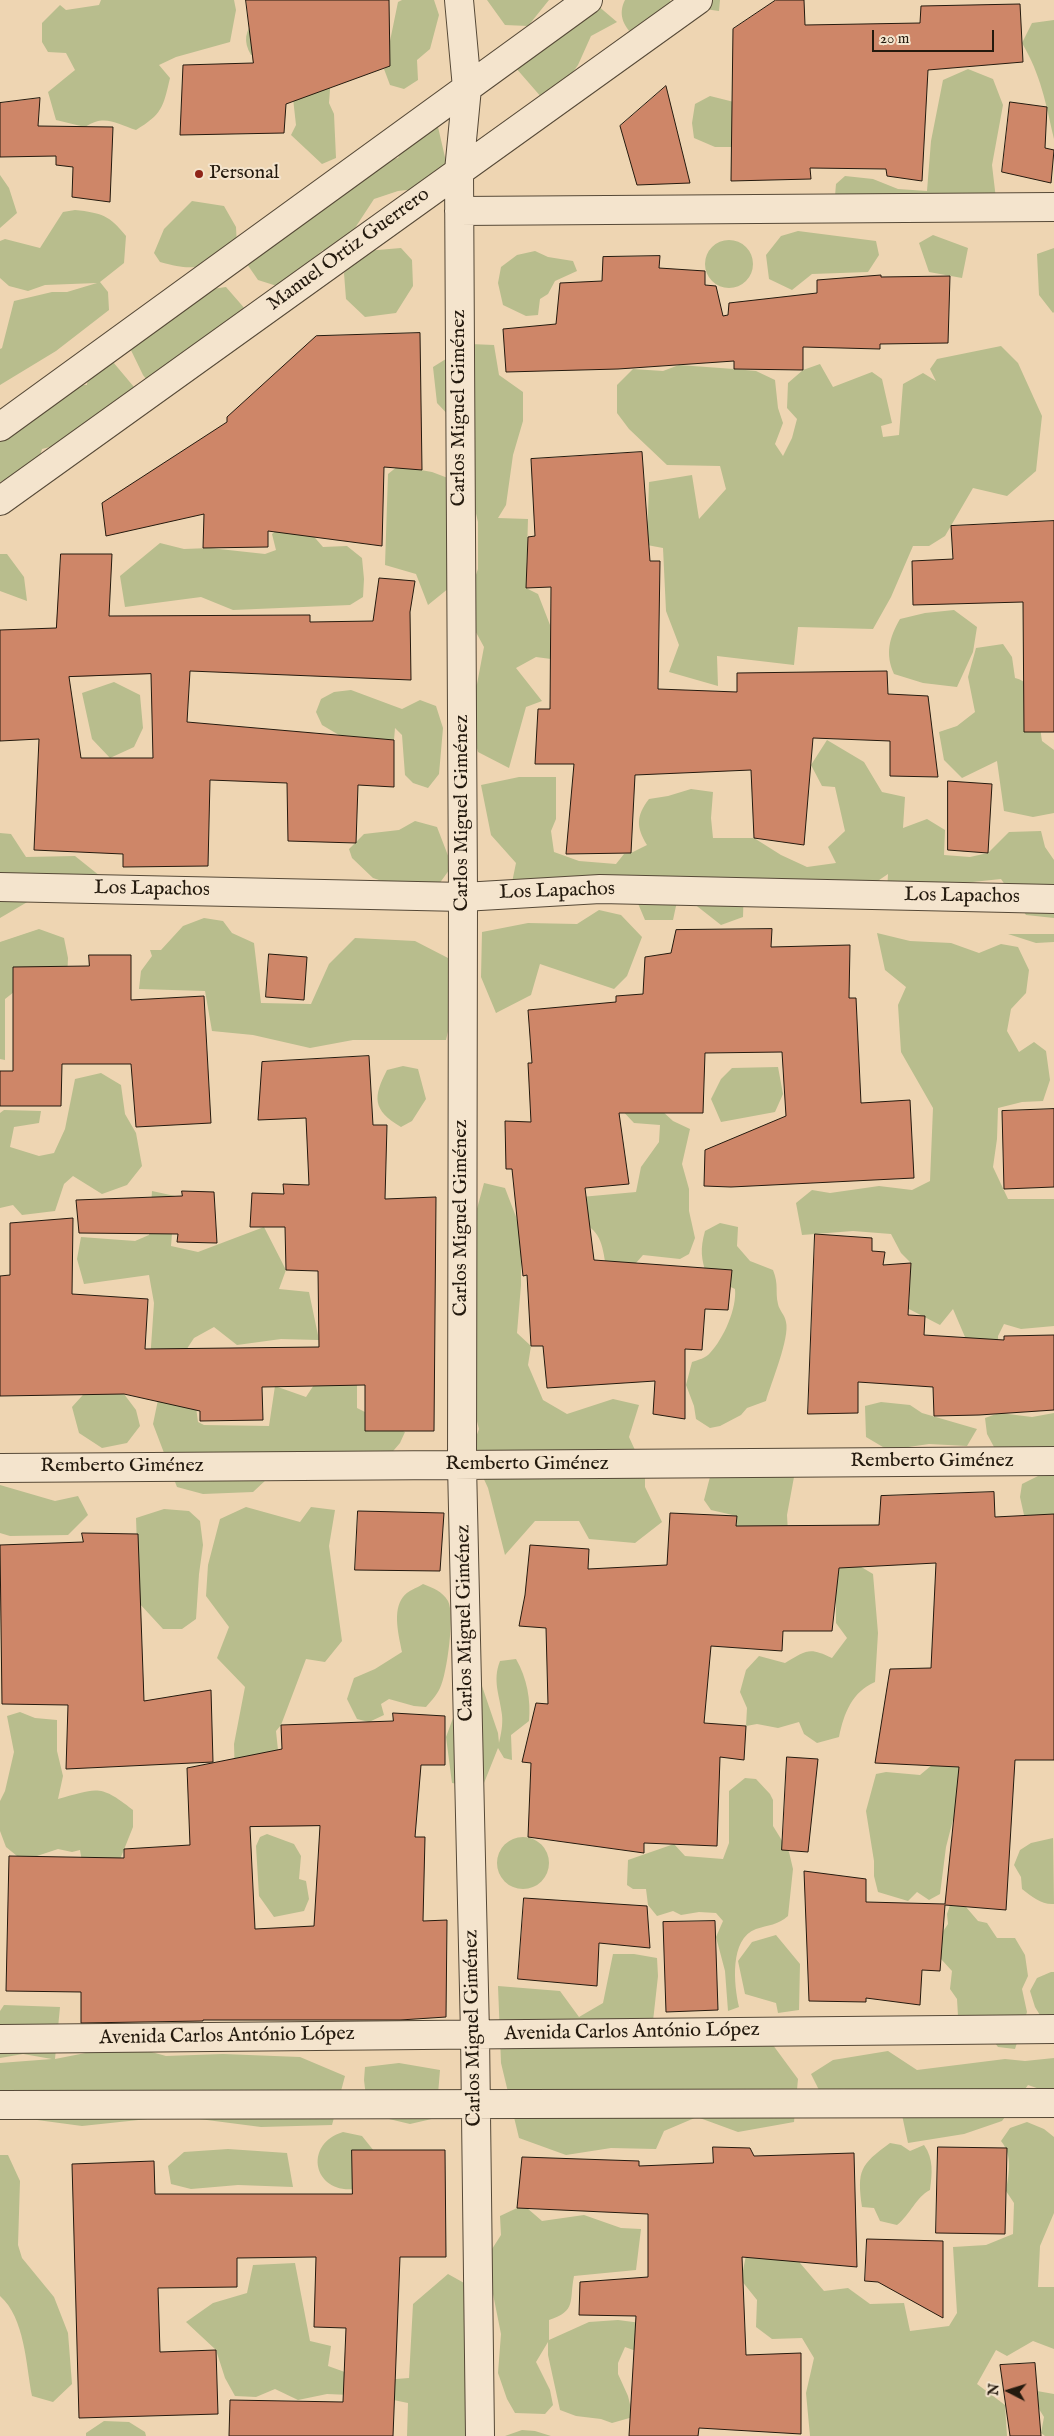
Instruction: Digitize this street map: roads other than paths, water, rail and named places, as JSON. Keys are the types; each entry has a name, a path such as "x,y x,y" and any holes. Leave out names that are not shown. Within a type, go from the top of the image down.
{"street":[{"name":"Carlos Miguel Giménez","path":"460,0 467,88 459,171 463,896 462,1465 476,2034 480,2436"},
{"path":"0,427 588,0"},
{"name":"Manuel Ortiz Guerrero","path":"0,501 698,0"},
{"path":"459,211 1054,207"},
{"name":"Los Lapachos","path":"0,887 463,896 600,889 1054,899"},
{"name":"Remberto Giménez","path":"0,1468 1054,1461"},
{"name":"Avenida Carlos António López","path":"0,2039 1054,2029"},
{"path":"0,2105 1054,2103"}],"place":[{"name":"Personal","path":"199,174"}]}
